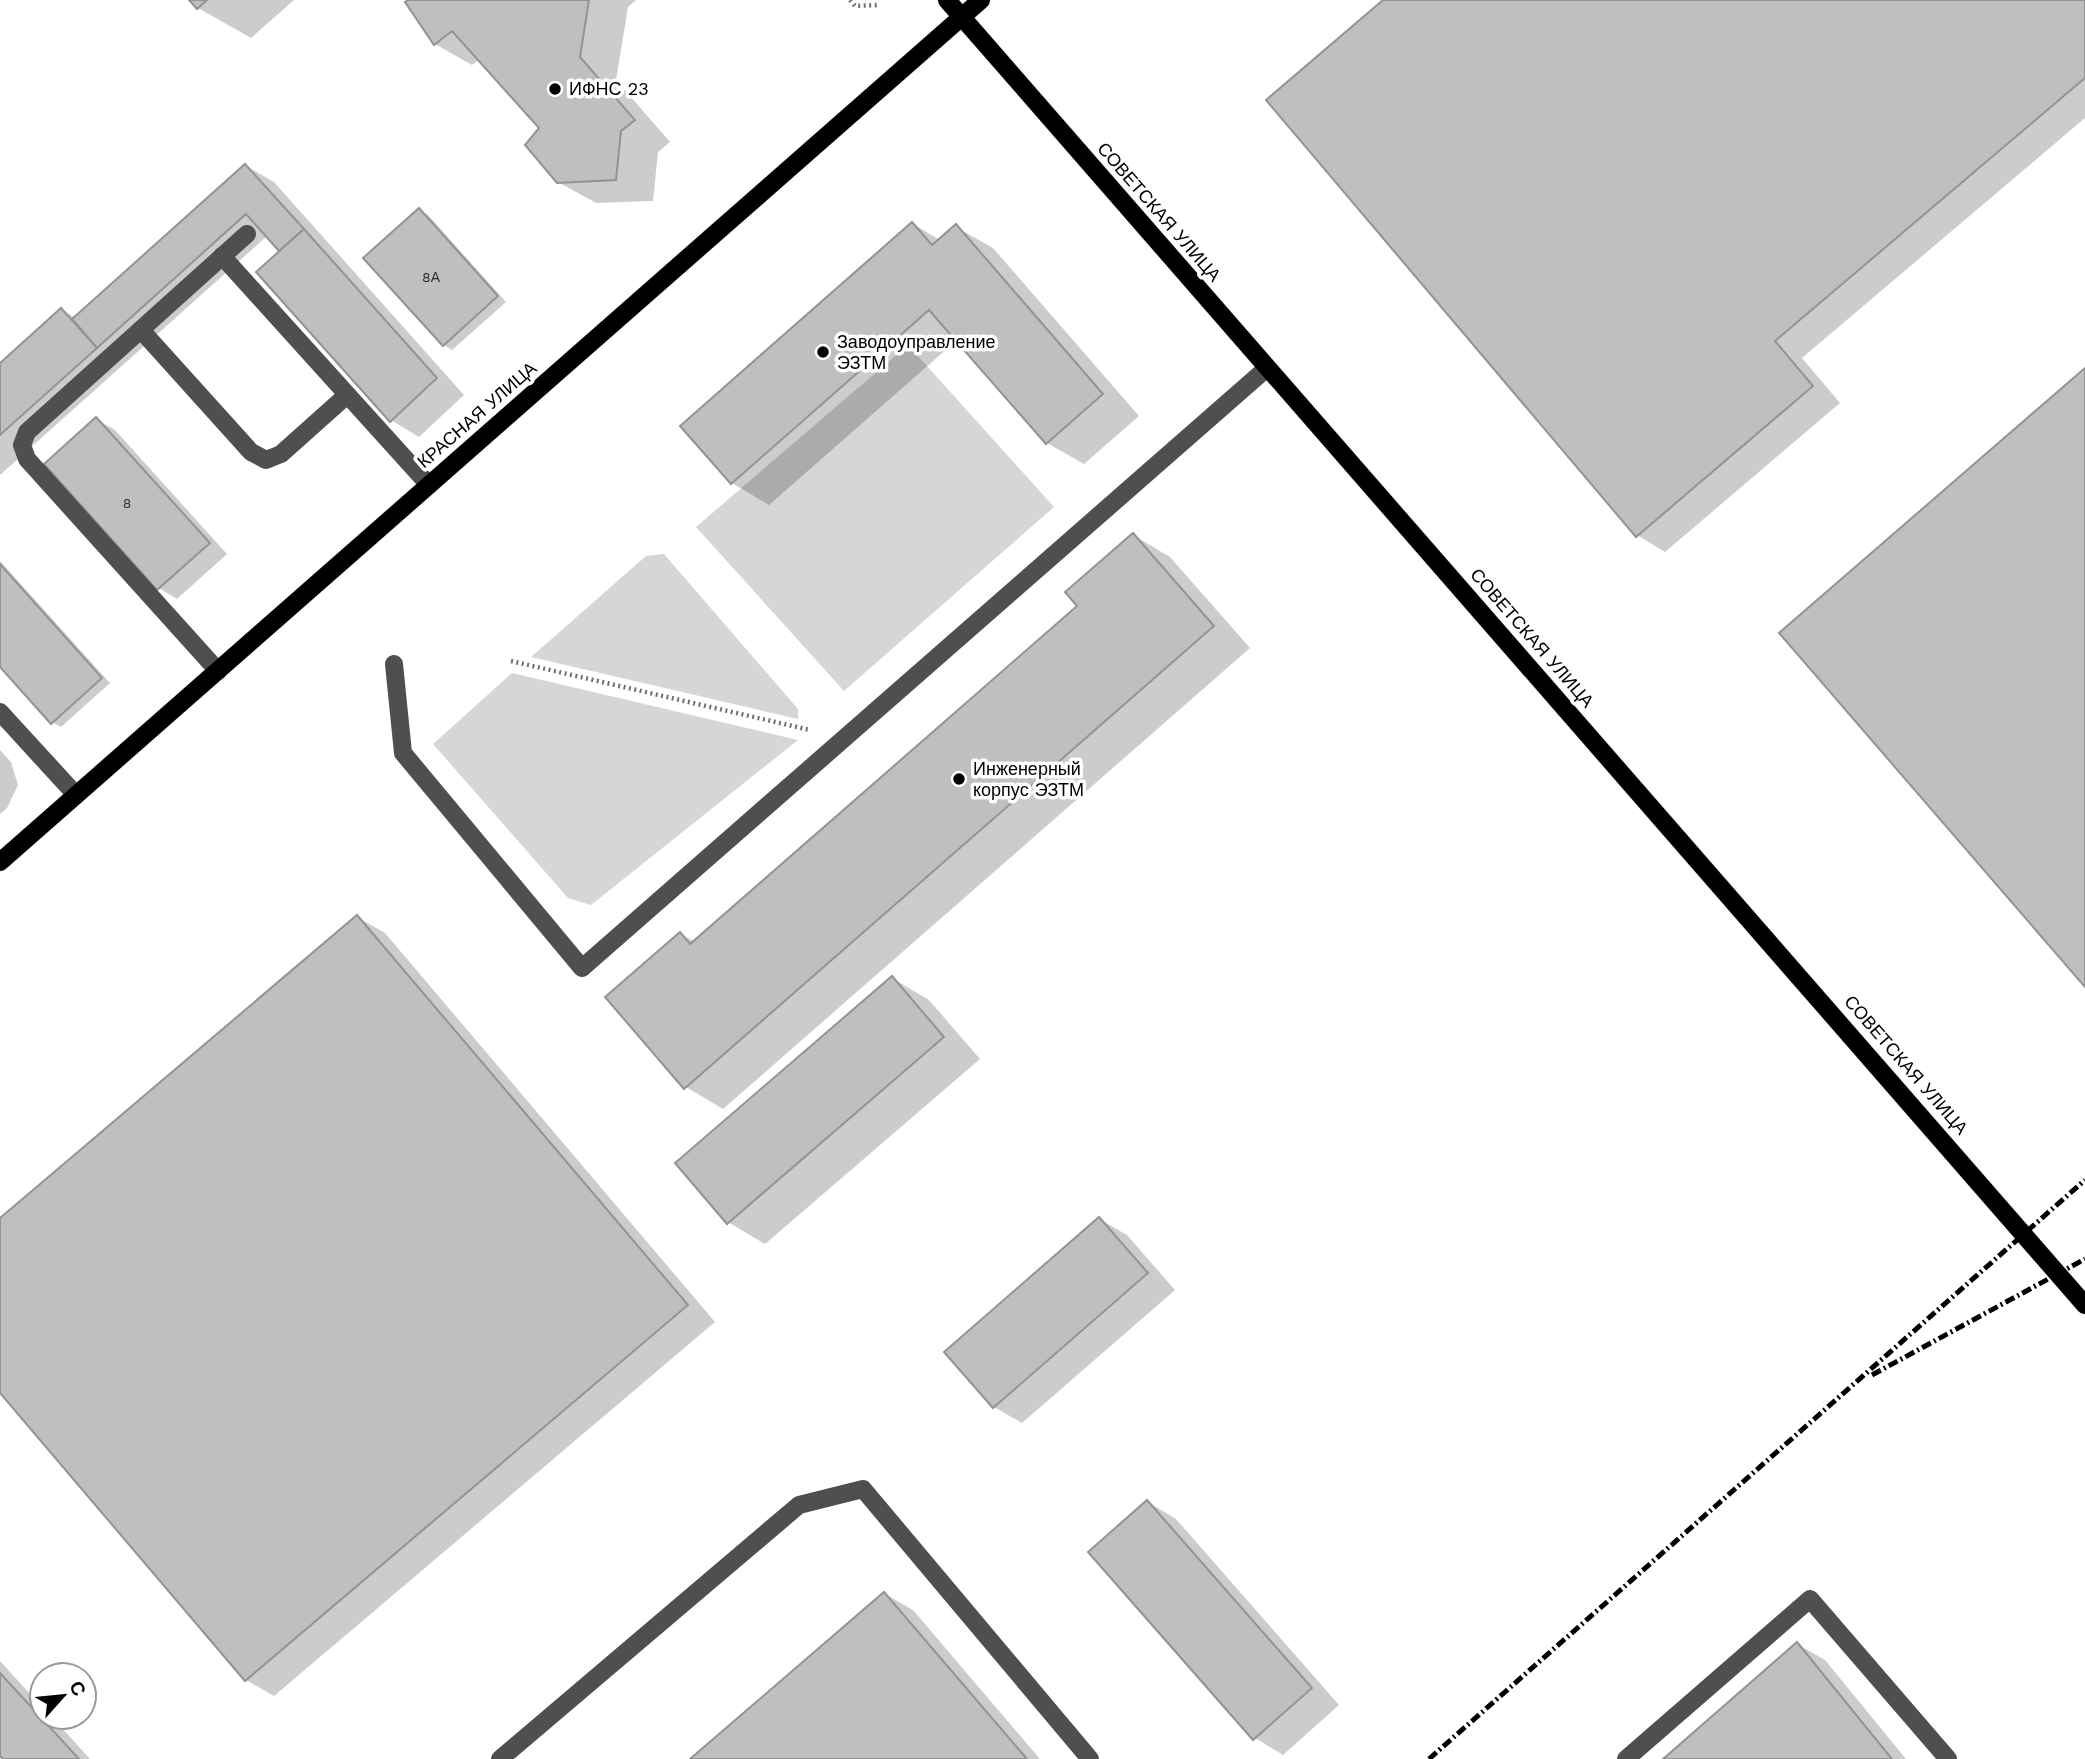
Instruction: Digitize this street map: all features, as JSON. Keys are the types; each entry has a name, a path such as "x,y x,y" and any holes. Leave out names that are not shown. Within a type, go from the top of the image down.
{"main road":[{"name":"СОВЕТСКАЯ УЛИЦА","path":"947,0 2085,1305"},
{"name":"КРАСНАЯ УЛИЦА","path":"0,862 981,0"}],"lane":[{"path":"218,671 27,459 22,445 27,432 247,234"},
{"path":"222,256 429,485"},
{"path":"141,330 251,452 266,460 281,454 347,395"},
{"path":"394,664 403,753 582,968 1267,368"},
{"path":"0,712 76,795"},
{"path":"500,1759 799,1505 863,1489 1090,1759"},
{"path":"1626,1759 1810,1599 1948,1759"}],"path":[{"path":"850,0 855,6 877,5"},
{"path":"511,661 845,738"}],"shaded area":[{"path":"908,345 1054,507 844,691 696,527"},
{"path":"664,554 798,709 798,719 531,657 646,556"},
{"path":"512,673 798,740 591,905 568,898 433,744"}],"building":[{"path":"189,0 207,0 197,9"},
{"name":"ИФНС 23","path":"589,0 580,57 635,120 621,131 616,180 557,183 525,145 539,128 452,31 434,45 405,2"},
{"path":"1383,0 2085,0 2085,78 1775,341 1813,386 1636,537 1266,100"},
{"path":"245,164 304,229 279,251 246,214 97,348 72,319"},
{"path":"419,208 498,296 443,346 363,258"},
{"name":"Заводоуправление ЭЗТМ","path":"912,222 932,245 956,224 1103,394 1046,444 929,310 731,484 680,426"},
{"path":"304,229 437,378 390,422 256,272"},
{"path":"61,308 97,348 0,435 0,363"},
{"path":"2085,368 2085,987 1779,633"},
{"path":"96,417 210,543 157,590 44,464"},
{"name":"Инженерный корпус ЭЗТМ","path":"1133,533 1214,626 684,1089 605,997 680,932 690,944 1077,606 1065,592"},
{"path":"0,564 102,678 51,724 0,667"},
{"path":"357,915 688,1305 245,1681 0,1393 0,1218"},
{"path":"892,976 944,1037 727,1224 675,1163"},
{"path":"1099,1217 1148,1273 993,1408 944,1352"},
{"path":"1147,1500 1312,1688 1253,1740 1088,1552"},
{"path":"884,1592 1027,1759 690,1759"},
{"path":"1797,1642 1892,1759 1663,1759"},
{"path":"0,1673 28,1703 28,1731 53,1731 79,1759 3,1759 0,1756"}],"railway":[{"path":"1429,1759 2085,1180"},
{"path":"1872,1375 2085,1259"}],"place":[{"name":"ИФНС 23","path":"555,89"},
{"name":"Заводоуправление ЭЗТМ","path":"823,352"},
{"name":"Инженерный корпус ЭЗТМ","path":"959,779"}]}
